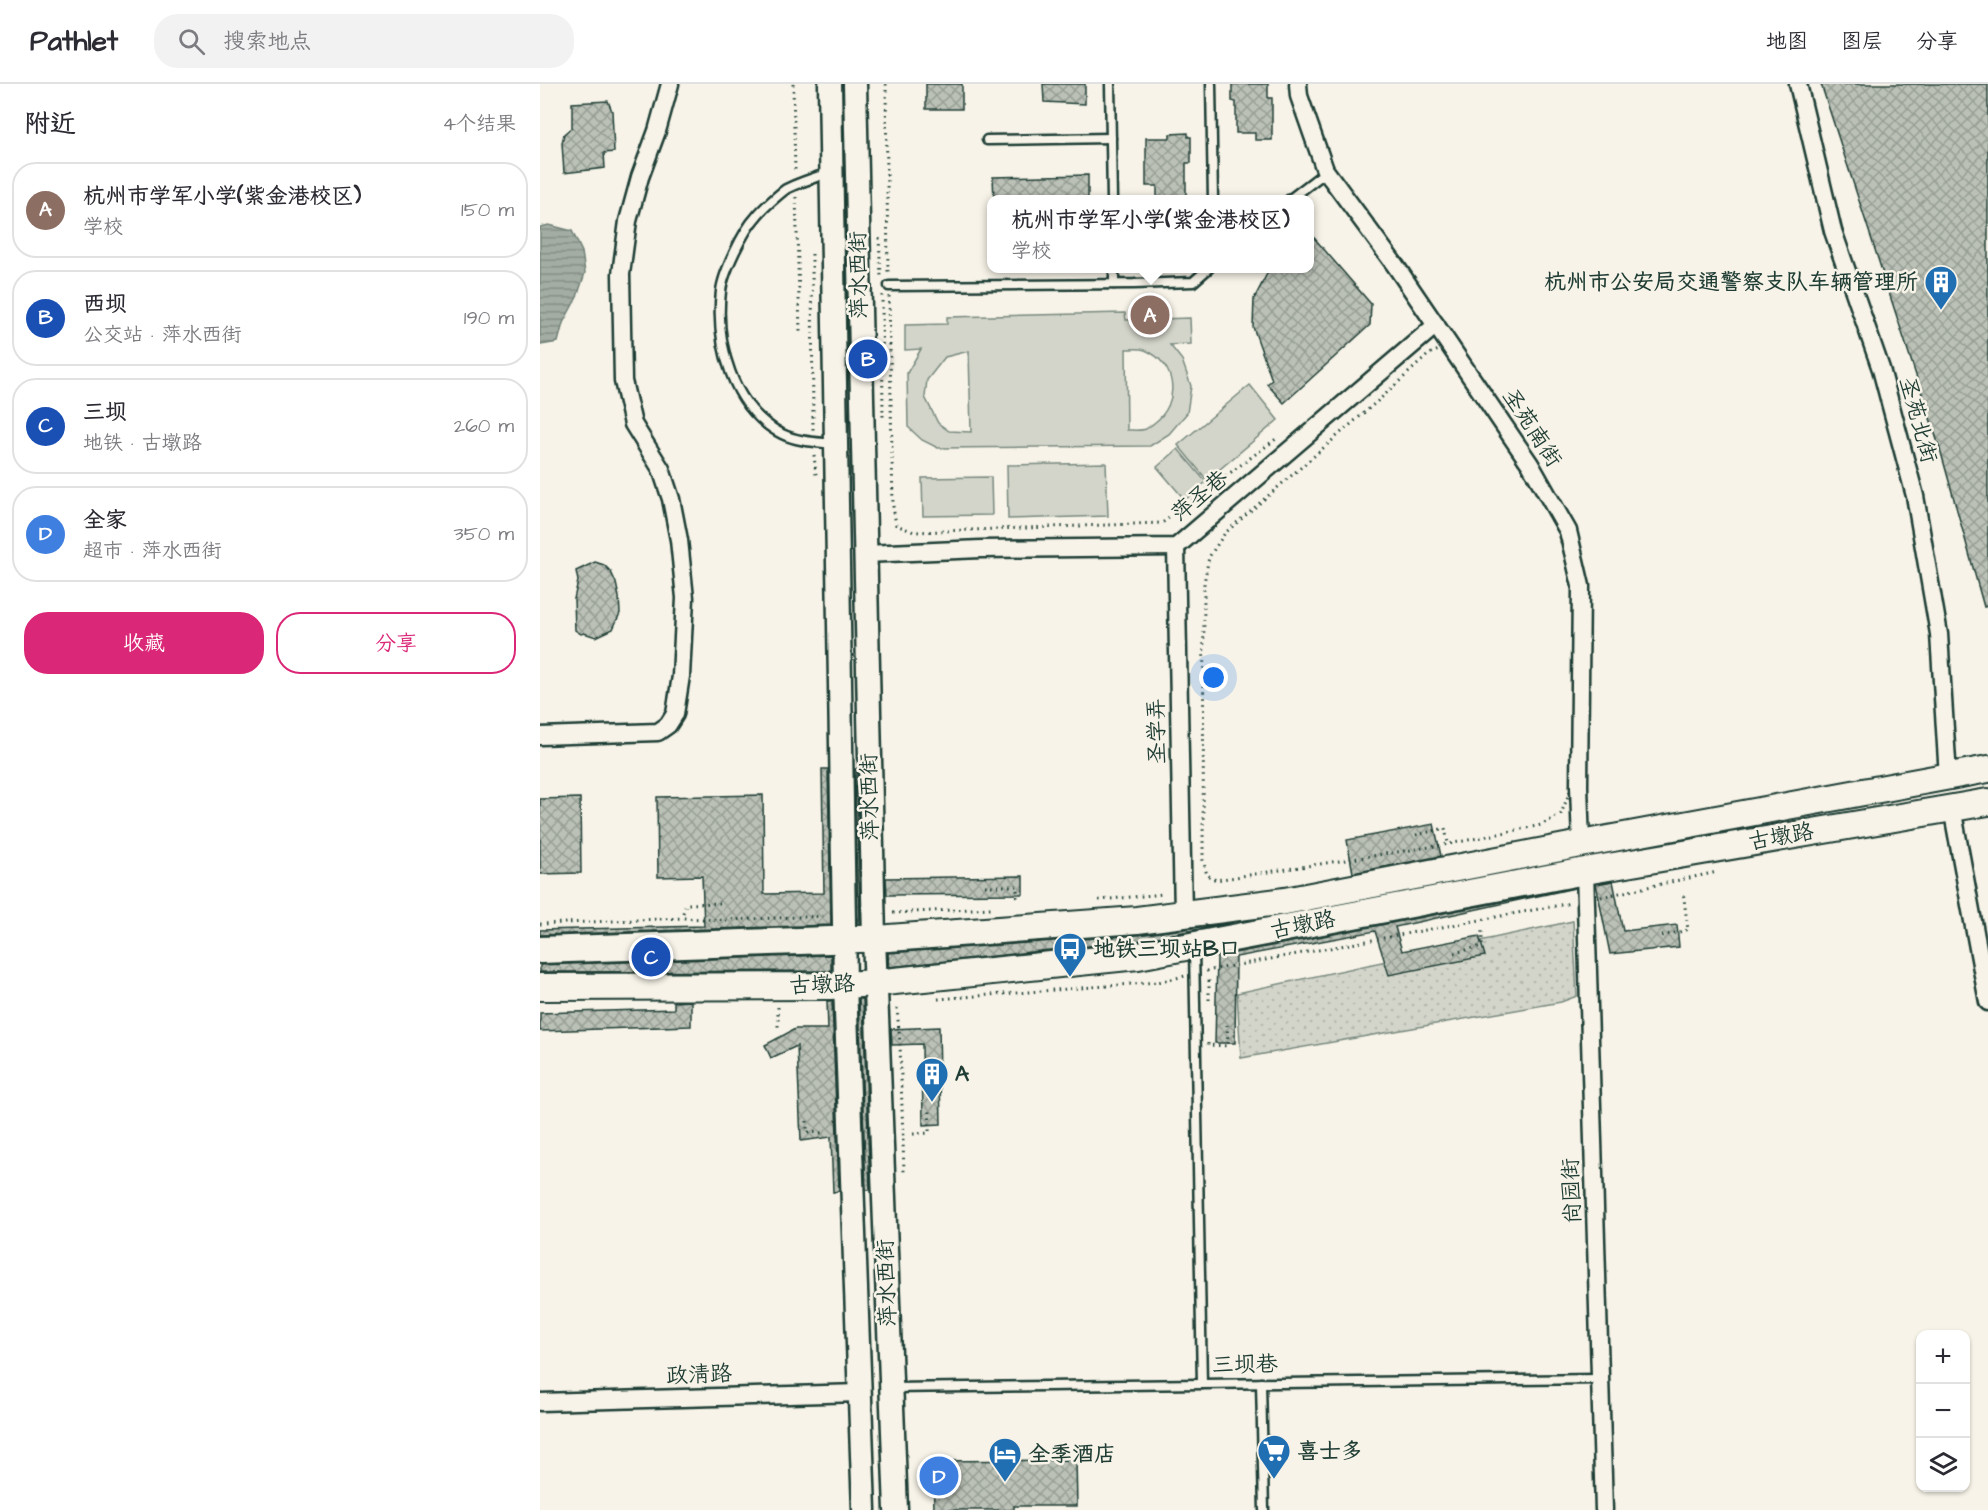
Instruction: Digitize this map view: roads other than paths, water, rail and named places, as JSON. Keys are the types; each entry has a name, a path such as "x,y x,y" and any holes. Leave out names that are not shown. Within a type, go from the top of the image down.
{"main road":[{"name":"萍水西街","path":"830,84 845,984 864,1510"},
{"name":"萍水西街","path":"855,84 873,926 896,1510"},
{"name":"古墩路","path":"540,950 845,927 1137,920 1183,903 1285,901 1988,769"},
{"name":"古墩路","path":"540,987 830,986 1138,956 1585,871 1988,802"}],"street":[{"path":"540,736 658,732 668,725 675,714 685,628 685,598 679,540 671,499 661,469 633,424 622,381 621,274 628,220 670,84"},
{"name":"圣苑南街","path":"1298,84 1299,96 1325,170 1395,265 1530,464 1568,531 1581,586 1579,786 1581,844"},
{"name":"圣苑北街","path":"1798,84 1833,231 1881,369 1915,496 1939,634 1948,777"},
{"name":"萍圣巷","path":"865,554 981,549 1176,546 1436,325"},
{"name":"圣学弄","path":"1176,546 1183,903"},
{"path":"1952,808 1988,1002"},
{"name":"尚园街","path":"1585,871 1604,1510"},
{"name":"政清路","path":"540,1402 860,1393"}],"lane":[{"path":"1110,84 1112,195"},
{"path":"1211,84 1213,195"},
{"path":"987,140 1111,138"},
{"path":"832,172 787,189 756,217 737,246 721,289 721,332 732,379 755,415 782,434 802,441 836,444"},
{"path":"1296,195 1319,177"},
{"path":"1114,273 1114,284"},
{"path":"889,286 1193,282 1203,273"},
{"path":"1194,945 1202,1384"},
{"name":"三坝巷","path":"891,1388 1600,1379"},
{"path":"1261,1383 1264,1510"}],"place":[{"name":"杭州市公安局交通警察支队车辆管理所","path":"1941,311"},
{"name":"杭州市学军小学(紫金港校区)","path":"1150,315"},
{"name":"西坝","path":"868,359"},
{"name":"三坝","path":"651,957"},
{"name":"地铁三坝站B口","path":"1070,978"},
{"name":"A","path":"932,1103"},
{"name":"全家","path":"939,1476"},
{"name":"喜士多","path":"1274,1480"},
{"name":"全季酒店","path":"1005,1483"}]}
